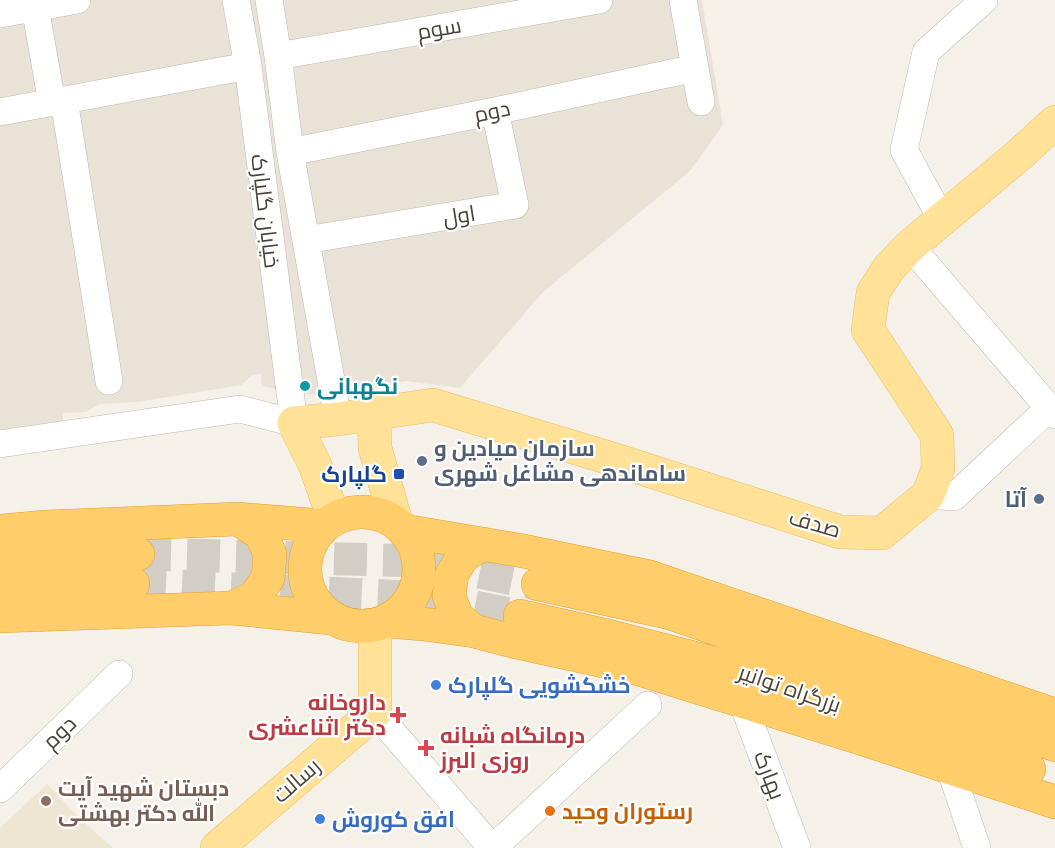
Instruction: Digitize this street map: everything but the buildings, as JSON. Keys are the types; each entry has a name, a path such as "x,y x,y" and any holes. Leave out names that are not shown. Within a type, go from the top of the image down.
{"highway":[{"path":"1055,715 650,577 401,526 372,512 346,514 329,523 313,540 306,556 305,574 309,591 318,607 331,618 345,625 360,627 382,624 423,624 474,631 639,669 1055,802"},
{"path":"0,531 238,519 329,523"},
{"path":"231,608 254,598 268,578 270,554 261,534 238,519"},
{"path":"382,624 402,611 413,597 419,581 420,563 415,546 401,526"},
{"path":"474,631 458,617 449,596 452,574 464,555 484,544"},
{"path":"0,562 135,569 0,590"},
{"name":"بزرگراه توانیر","path":"538,584 670,613 1055,745"},
{"path":"0,616 231,608 331,618"},
{"name":"بزرگراه توانیر","path":"520,616 604,634 737,669 1055,778"}],"main road":[{"path":"928,495 938,469 937,435 868,330 873,293 889,268 910,246 1054,124"},
{"name":"صدف","path":"294,423 433,405 619,461 840,532 882,533 928,495"},
{"path":"374,414 375,448 401,526"},
{"path":"294,423 315,465 329,523"},
{"path":"375,712 382,624"},
{"name":"رسالت","path":"218,848 375,712"}],"street":[{"path":"0,14 77,0"},
{"name":"خیابان گلپارک","path":"236,0 248,66 294,423"},
{"name":"خیابان گلپارک","path":"269,0 290,152 338,419"},
{"name":"سوم","path":"278,56 476,10 599,0"},
{"path":"683,0 701,102"},
{"path":"942,220 904,150 926,52 984,0"},
{"path":"35,7 58,102 109,381"},
{"path":"0,112 248,66"},
{"name":"دوم","path":"290,152 695,68"},
{"name":"اول","path":"306,240 515,205 495,111"},
{"path":"910,246 1052,411 954,497 928,495"},
{"path":"0,444 240,409 294,423"},
{"name":"دوم","path":"0,789 119,674"},
{"name":"بهارک","path":"742,702 797,848"},
{"path":"375,712 492,848 648,705"},
{"path":"950,768 977,848"}],"shaded area":[{"path":"0,0 702,0 723,125 690,171 542,293 460,388 406,381 318,395 294,393 262,386 261,374 252,375 241,385 137,402 99,404 86,412 63,413 63,421 0,432"},
{"name":"دبستان شهید آیت الله دکتر بهشتی","path":"47,784 79,818 113,848 0,848 0,828"}],"tunnel":[{"path":"138,554 425,561 538,584"},
{"path":"133,584 429,598 520,616"}],"place":[{"name":"نگهبانی","path":"305,386"},
{"name":"سازمان میادین و ساماندهی مشاغل شهری","path":"422,461"},
{"name":"گلپارک","path":"399,474"},
{"name":"آتا","path":"1039,499"},
{"name":"خشکشویی گلپارک","path":"436,685"},
{"name":"داروخانه دکتر اثناعشری","path":"398,715"},
{"name":"درمانگاه شبانه روزی البرز","path":"426,748"},
{"name":"دبستان شهید آیت الله دکتر بهشتی","path":"46,801"},
{"name":"رستوران وحید","path":"550,811"},
{"name":"افق کوروش","path":"320,819"}]}
